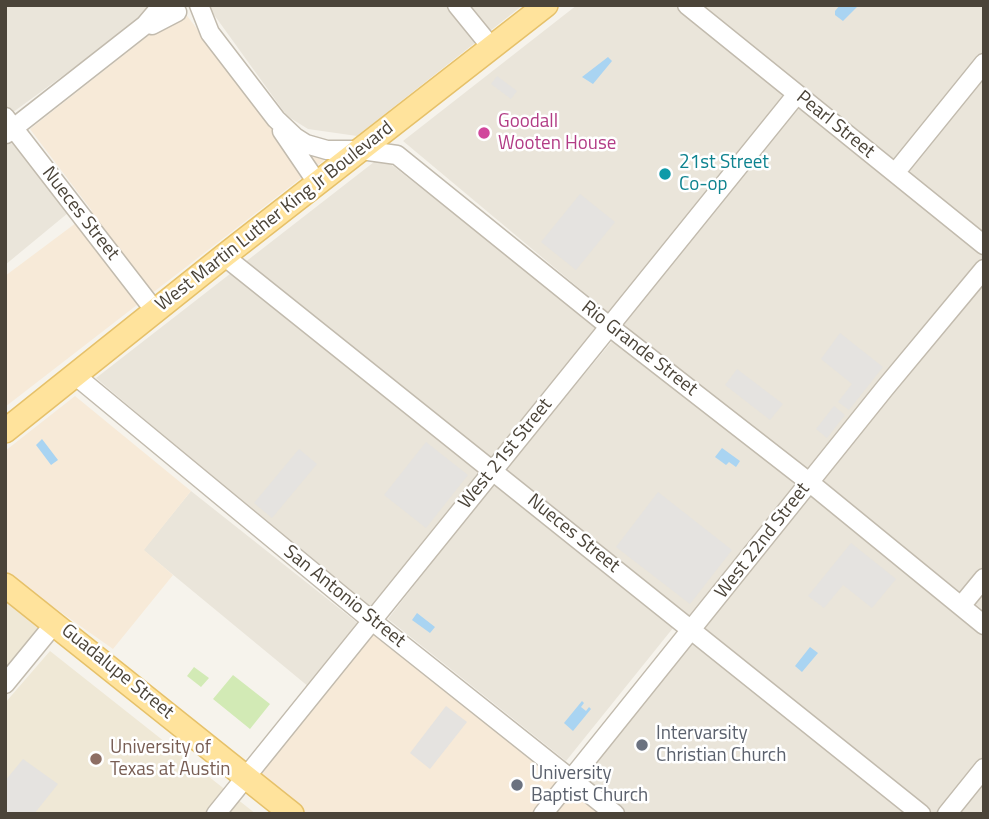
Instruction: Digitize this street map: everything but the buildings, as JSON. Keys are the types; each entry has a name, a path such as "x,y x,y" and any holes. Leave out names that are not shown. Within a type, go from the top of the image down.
{"main road":[{"name":"West Martin Luther King Jr Boulevard","path":"5,431 546,5"},
{"name":"Guadalupe Street","path":"5,585 292,814"}],"street":[{"path":"457,5 492,48"},
{"name":"Pearl Street","path":"687,5 984,245"},
{"path":"8,127 145,25 181,8"},
{"name":"Rio Grande Street","path":"181,8 210,33 276,119 289,144 318,184"},
{"path":"895,173 984,63"},
{"name":"West 21st Street","path":"216,814 797,94"},
{"name":"Rio Grande Street","path":"276,119 295,136 312,146 327,150 361,150 397,155 610,327 809,482 984,625"},
{"name":"Nueces Street","path":"8,127 155,312"},
{"name":"Nueces Street","path":"224,256 921,814"},
{"name":"West 22nd Street","path":"543,814 984,269"},
{"name":"San Antonio Street","path":"76,376 371,620 615,814"},
{"path":"961,606 984,578"},
{"path":"5,684 55,623"},
{"path":"947,814 984,768"}],"shaded area":[{"path":"5,5 160,5 5,118"},
{"path":"207,5 523,5 357,136 308,129 287,116"},
{"path":"577,5 984,5 984,611 623,325 403,141"},
{"path":"182,9 264,118 327,158 5,407 5,276 92,211 30,129"},
{"path":"497,76 517,91 511,99 491,84"},
{"path":"5,134 68,213 5,265"},
{"path":"374,162 388,162 601,329 369,610 96,378"},
{"path":"580,194 615,222 576,270 541,242"},
{"path":"840,333 883,367 849,410 838,402 852,384 821,359"},
{"path":"613,340 800,483 691,620 505,469"},
{"path":"737,369 783,404 770,420 725,385"},
{"path":"75,396 191,491 144,550 173,575 113,649 5,573 5,451"},
{"path":"834,406 845,415 827,438 816,429"},
{"path":"426,442 468,475 426,528 384,495"},
{"path":"299,449 317,464 272,518 254,503"},
{"path":"494,482 673,628 566,761 388,619"},
{"path":"191,491 359,624 309,687 143,550"},
{"path":"658,492 732,550 690,604 616,547"},
{"path":"812,492 984,634 984,759 940,814 621,814 577,779"},
{"path":"851,543 896,579 872,608 843,585 824,608 808,596"},
{"path":"5,585 55,623 5,684"},
{"path":"376,631 564,782 538,814 305,814 257,775"},
{"name":"University of Texas at Austin","path":"50,651 256,814 5,814 5,703"},
{"path":"446,706 467,722 430,769 410,753"},
{"path":"23,759 58,784 34,814 5,814 5,781"},
{"path":"984,775 984,814 952,814"},
{"path":"574,788 605,814 553,814"}],"green space":[{"path":"194,667 209,678 201,687 187,676"},
{"path":"233,675 270,704 250,729 213,699"}],"water":[{"path":"840,5 859,5 843,21 835,15"},
{"path":"608,57 612,61 593,84 582,77"},
{"path":"42,439 58,460 51,465 36,445"},
{"path":"722,448 740,461 736,467 729,462 726,465 715,457"},
{"path":"417,613 435,627 430,633 412,620"},
{"path":"810,647 818,653 802,672 795,666"},
{"path":"582,701 584,703 581,707 586,711 589,707 591,709 573,731 564,723"}],"place":[{"name":"Goodall Wooten House","path":"484,133"},
{"name":"21st Street Co-op","path":"665,174"},
{"name":"Intervarsity Christian Church","path":"642,745"},
{"name":"University of Texas at Austin","path":"96,759"},
{"name":"University Baptist Church","path":"517,785"}]}
